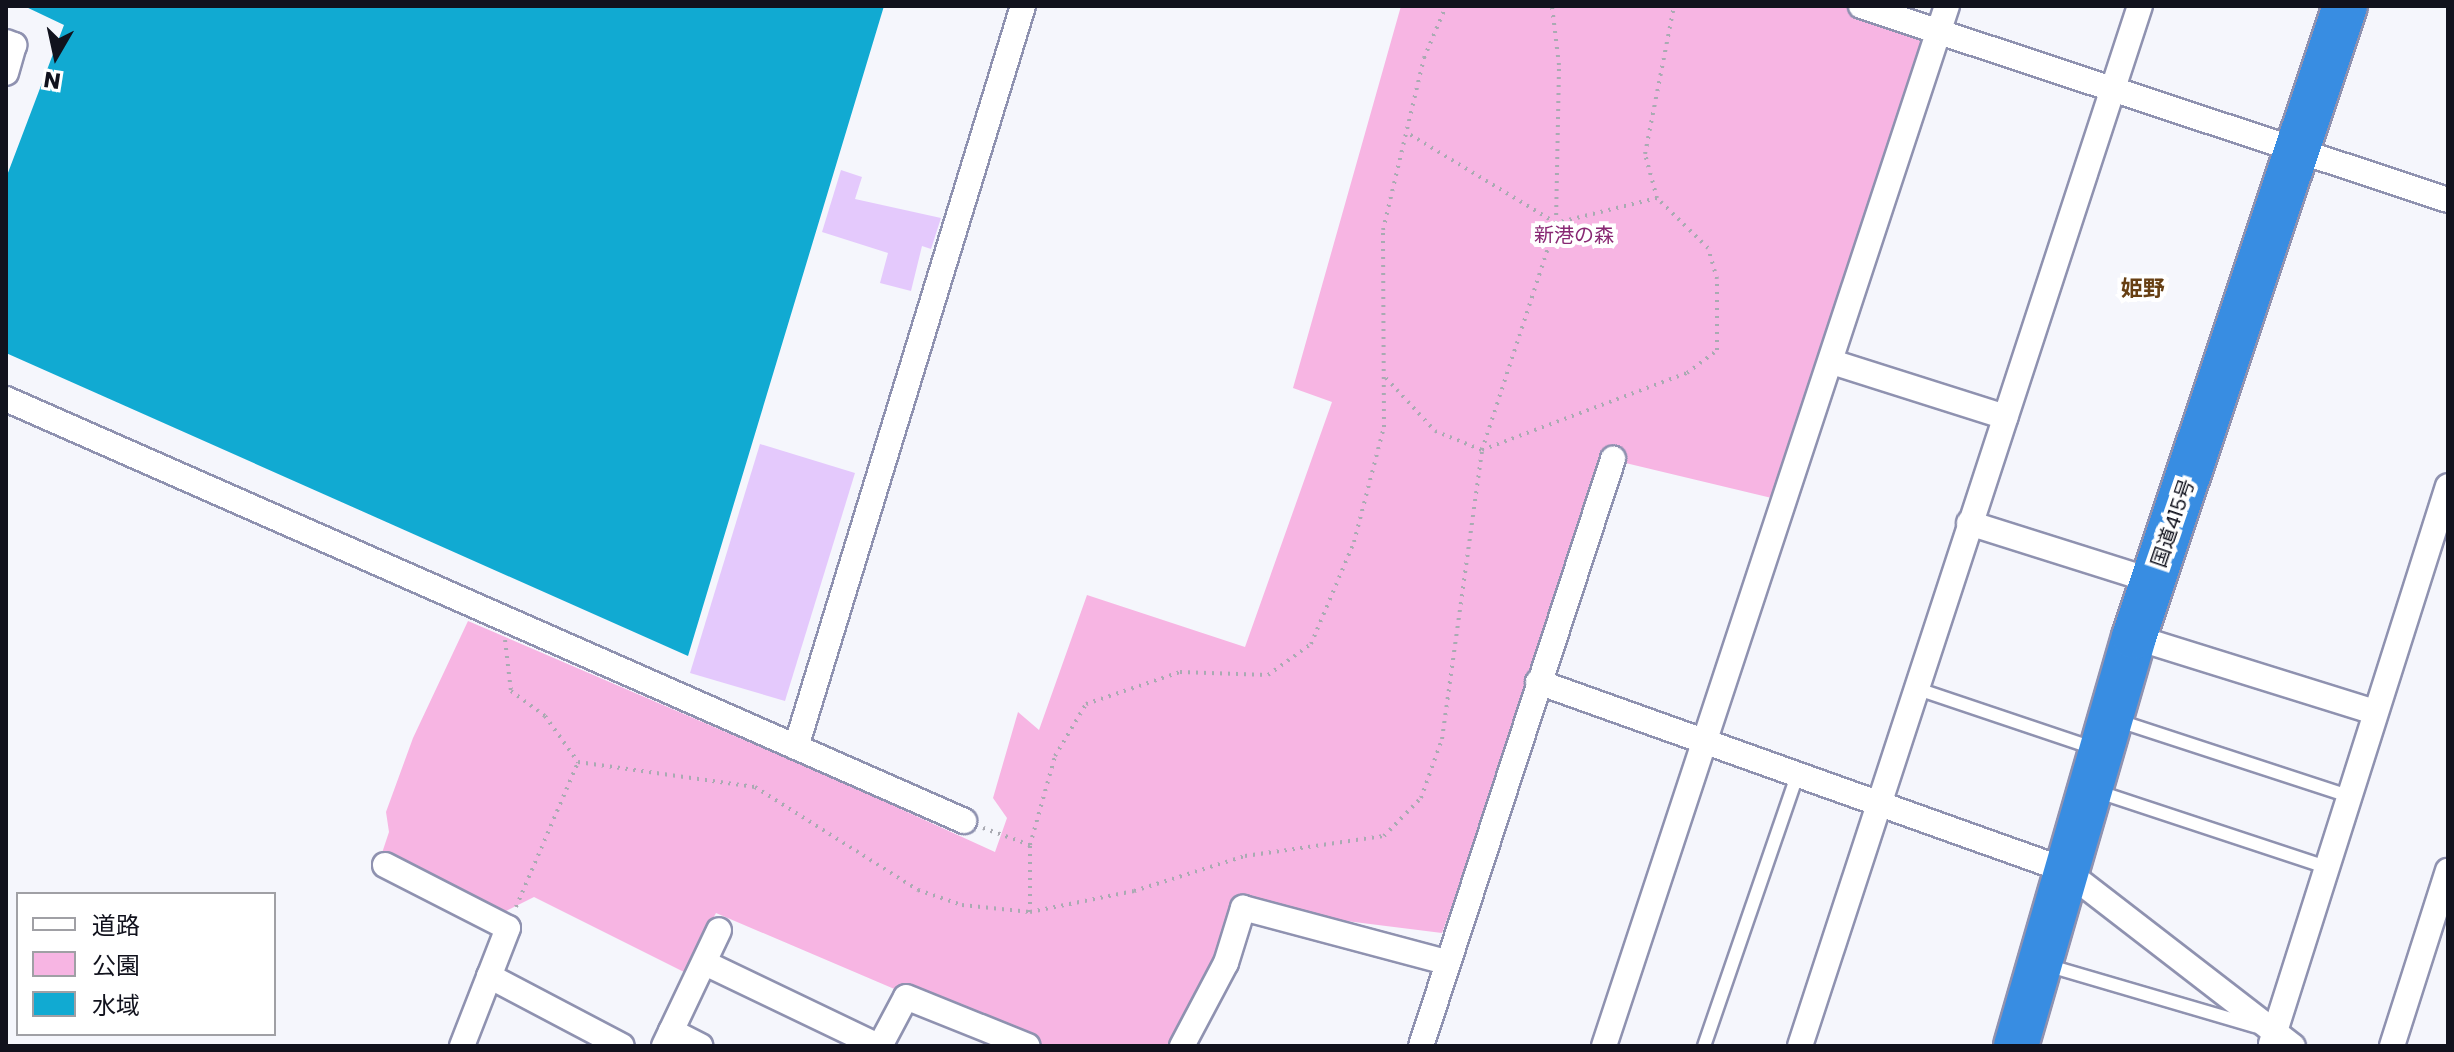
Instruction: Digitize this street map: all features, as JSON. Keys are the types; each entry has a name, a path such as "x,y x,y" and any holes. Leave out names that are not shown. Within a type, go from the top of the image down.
{"highway":[{"name":"国道415号","path":"2016,1046 2134,637 2345,6"}],"street":[{"path":"796,747 1023,6"},
{"path":"1861,6 2448,200"},
{"path":"1604,1046 1947,6"},
{"path":"1800,1046 2140,6"},
{"path":"6,42 14,45 6,73"},
{"path":"1832,362 2005,417"},
{"path":"6,399 964,821"},
{"path":"1421,1046 1613,459"},
{"path":"2272,1038 2448,486"},
{"path":"1969,523 2153,581"},
{"path":"2134,637 2375,712"},
{"path":"1538,682 2065,870 2272,1038 2293,1046"},
{"path":"385,865 508,928 462,1046"},
{"path":"2392,1046 2448,871"},
{"path":"1182,1046 1226,963 1243,908 1446,962"},
{"path":"700,1046 668,1038 719,930"},
{"path":"705,963 879,1046 906,997 1028,1046"},
{"path":"489,976 622,1046"}],"lane":[{"path":"1915,688 2099,752 2326,867"},
{"path":"2099,752 2349,796"},
{"path":"1704,1046 1798,773"},
{"path":"2039,963 2272,1038"}],"path":[{"path":"1030,912 1030,845 1055,756 1086,704 1180,672 1268,675 1311,644 1354,542 1384,427 1383,230 1406,132 1446,6"},
{"path":"503,618 511,691 545,716 578,762 755,787 918,890 962,905 1030,912 1134,891 1245,856 1384,836 1421,798 1444,725 1482,450 1556,223 1559,65 1552,6"},
{"path":"1385,376 1435,431 1482,450 1687,373 1717,350 1717,279 1708,248 1657,198 1645,154 1674,6"},
{"path":"1406,132 1556,223 1657,198"},
{"path":"508,928 578,762"},
{"path":"964,821 1030,845"}],"green space":[{"name":"新港の森","path":"1401,6 1861,6 1939,32 1784,501 1613,460 1442,933 1243,908 1182,1046 1028,1046 716,913 684,972 534,897 502,913 381,856 389,832 386,812 413,738 468,621 786,758 795,755 802,765 888,796 894,806 995,852 1007,818 993,798 1018,712 1039,730 1087,595 1245,647 1332,402 1293,388"}],"water":[{"path":"24,6 884,6 688,656 6,353 6,178 64,25"}],"building":[{"path":"841,170 862,177 855,199 941,218 931,249 922,246 911,291 880,283 888,253 822,232"},
{"path":"760,444 855,473 785,701 690,673"}],"district":[{"name":"姫野","path":"2143,289"}]}
